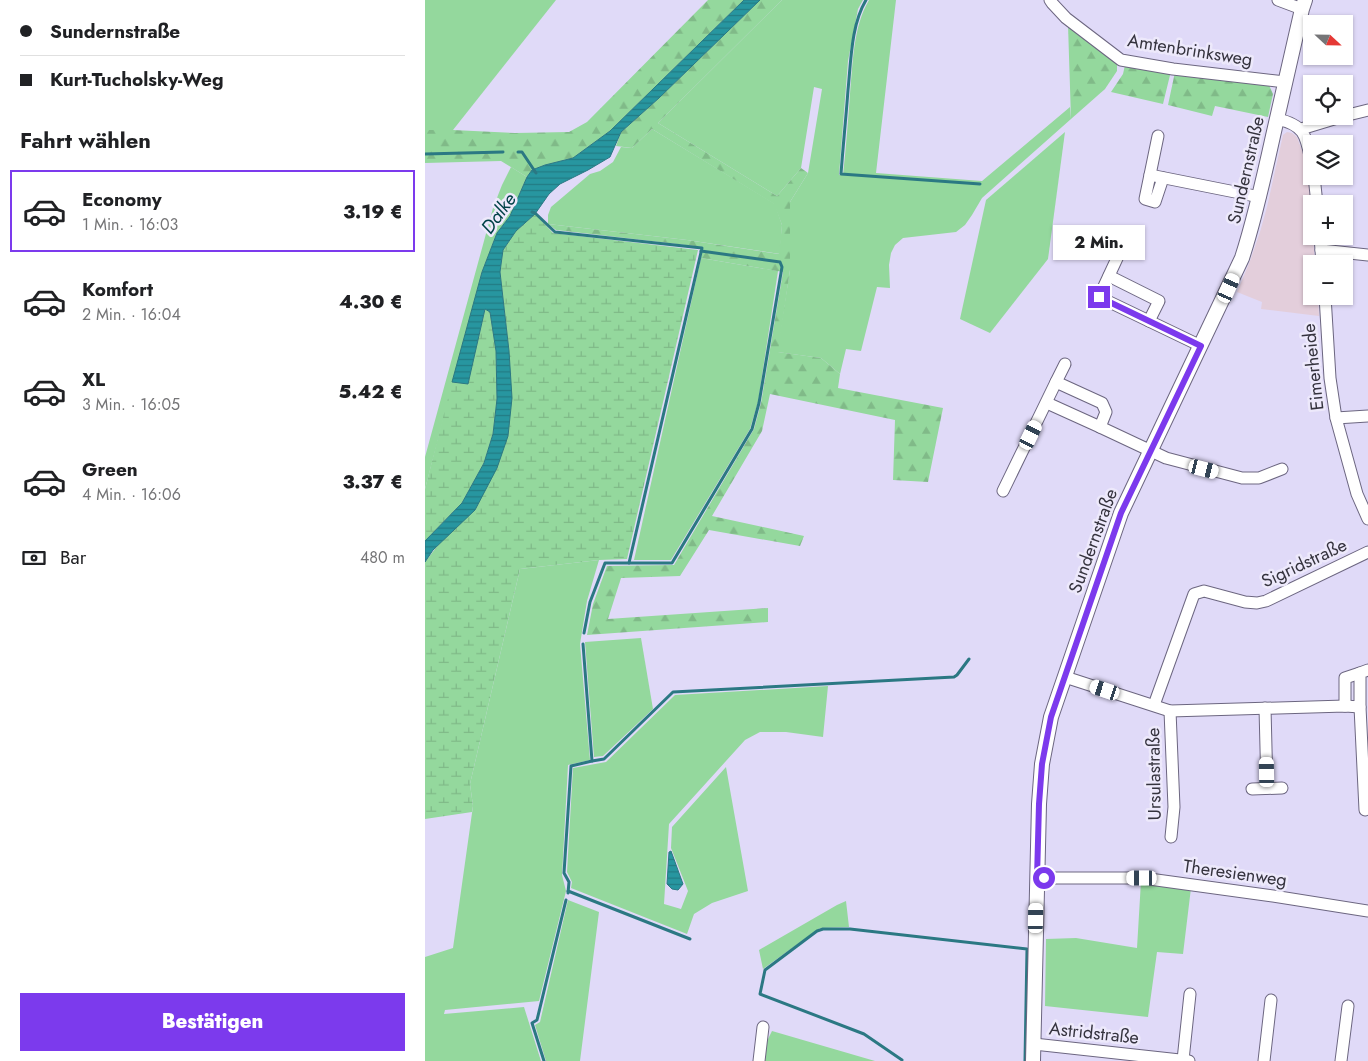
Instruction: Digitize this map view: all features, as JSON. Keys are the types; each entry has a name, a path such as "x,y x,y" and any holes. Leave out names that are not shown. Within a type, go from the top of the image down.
{"street":[{"name":"Amtenbrinksweg","path":"1050,0 1066,18 1121,60 1173,69 1285,82"},
{"path":"1278,0 1303,4"},
{"name":"Sundernstraße","path":"1033,1061 1039,804 1042,764 1051,717 1121,513 1243,258 1260,197 1303,4"},
{"path":"1353,114 1368,110"},
{"path":"1277,119 1288,121 1301,129 1305,135"},
{"path":"1301,129 1314,125"},
{"path":"1158,136 1145,199 1155,202 1163,178"},
{"path":"1150,175 1260,197"},
{"path":"1127,239 1099,297 1201,346"},
{"path":"1321,245 1321,255"},
{"path":"1321,250 1368,255"},
{"path":"1109,276 1159,301 1149,321"},
{"name":"Eimerheide","path":"1326,305 1330,378 1336,418 1357,494 1368,519"},
{"path":"1003,491 1065,364"},
{"path":"1056,382 1102,403 1106,412 1100,427"},
{"path":"1047,403 1166,458 1242,478 1259,478 1282,469"},
{"path":"1336,418 1368,416"},
{"name":"Sigridstraße","path":"1154,705 1194,594 1204,591 1245,602 1257,603 1266,601 1368,552"},
{"path":"1345,706 1345,678 1364,671 1360,707 1365,810"},
{"name":"Ursulastraße","path":"1065,677 1170,711 1360,707"},
{"path":"1265,708 1267,788"},
{"name":"Ursulastraße","path":"1170,711 1174,807 1171,836"},
{"path":"1253,789 1282,788"},
{"name":"Theresienweg","path":"1037,878 1142,878 1283,897 1368,911"},
{"name":"Astridstraße","path":"1034,1044 1150,1059 1186,1061 1190,994"},
{"path":"1264,1061 1271,1000"},
{"path":"1341,1061 1348,1006"},
{"path":"759,1061 763,1027"}],"shaded area":[{"path":"744,0 760,0 659,98 621,132 610,157 560,184 549,194 535,214 516,231 503,250 500,272 512,398 508,436 497,468 475,510 433,550 425,562 425,541 462,503 484,463 493,434 497,399 496,351 490,312 485,309 468,384 452,382 482,272 497,233 510,216 527,177 532,170 573,158 610,131"},
{"path":"1287,132 1297,137 1303,153 1303,185 1309,185 1310,195 1303,195 1303,245 1314,245 1314,255 1303,255 1303,305 1318,305 1319,316 1261,309 1262,302 1237,292 1260,232 1283,135"},
{"path":"671,851 683,884 678,890 672,889 667,884 669,852"}],"green space":[{"path":"425,0 556,0 453,130 425,130"},
{"path":"708,0 744,0 610,131 573,158 532,170 527,177 501,161 425,163 425,130 515,133 569,132 587,122"},
{"path":"760,0 782,0 658,123 777,196 801,168 808,173 790,202 790,270 778,352 821,358 840,374 838,388 943,408 928,482 893,480 895,420 770,394 762,431 712,516 804,536 800,546 709,530 680,576 621,578 608,619 768,608 768,622 587,635 593,604 607,566 674,565 754,429 761,403 783,272 701,258 703,247 556,230 548,224 687,240 779,254 782,225 774,204 652,129 632,148 616,146 621,132 659,98"},
{"path":"782,0 863,0 858,9 848,61 839,175 843,175 857,33 869,0 896,0 876,173 982,181 1070,107 1071,119 982,198 965,225 956,232 903,238 895,245 891,253 889,265 890,288 877,287 861,351 846,349 840,374 821,358 777,352 790,270 790,202 808,173 822,89 814,87 801,168 777,196 658,123"},
{"path":"1068,25 1117,61 1117,71 1105,89 1071,119"},
{"path":"1125,65 1171,71 1163,104 1111,92 1123,74"},
{"path":"1175,72 1269,85 1273,94 1268,117 1215,106 1212,116 1168,105"},
{"path":"652,129 775,204 782,225 780,254 687,240 548,224 548,215 551,207 590,174 600,171 613,162 621,147 632,148"},
{"path":"1065,132 1048,259 990,333 960,319 986,200"},
{"path":"511,167 527,177 510,216 497,233 482,272 425,489 425,457 493,208"},
{"path":"535,214 553,233 698,250 627,559 599,560 520,569 470,784 472,812 425,819 425,562 497,468 509,351 500,272 503,250 516,231"},
{"path":"701,258 778,271 758,402 750,429 671,560 634,560"},
{"path":"485,309 490,312 496,351 497,399 493,434 484,463 462,503 425,541 425,489 452,382 468,383"},
{"path":"599,560 587,601 580,644 590,760 568,765 562,875 566,891 539,1001 445,1010 444,1014 524,1007 541,1061 425,1061 425,957 453,948 473,806 470,784 520,569"},
{"path":"641,638 653,709 603,756 594,757 585,642"},
{"path":"828,686 823,737 786,732 760,732 745,740 669,824 664,904 681,909 688,891 671,848 672,827 726,767 748,891 712,903 694,914 687,934 571,888 572,882 567,872 573,768 606,762 675,695"},
{"path":"1141,881 1191,888 1183,954 1157,952 1148,1017 1045,1006 1046,939 1076,938 1137,948"},
{"path":"568,900 599,912 580,1061 546,1061 535,1025 540,1022"},
{"path":"846,901 849,927 820,928 763,969 759,950"},
{"path":"772,1031 875,1061 763,1061 765,1045"}],"waterway":[{"path":"866,0 857,21 853,44 841,174 980,184"},
{"path":"425,154 503,152"},
{"path":"518,152 522,152 536,173"},
{"path":"532,212 555,232 702,248 629,563"},
{"path":"584,633 590,602 605,563 672,563 752,429 759,403 782,267 780,262 701,251"},
{"path":"583,644 592,761"},
{"path":"568,893 569,882 564,873 571,766 604,759 673,692 954,677 969,659"},
{"path":"568,891 690,939"},
{"path":"544,1061 532,1023 537,1020 566,900"},
{"path":"902,1060 864,1034 760,994 765,970 817,931 823,929 850,929 1027,949 1025,1061"}],"route":[{"path":"1044,878 1037,878 1039,804 1042,764 1051,717 1121,513 1201,346 1099,297"}],"water label":[{"name":"Dalke","path":"498,213"}]}
